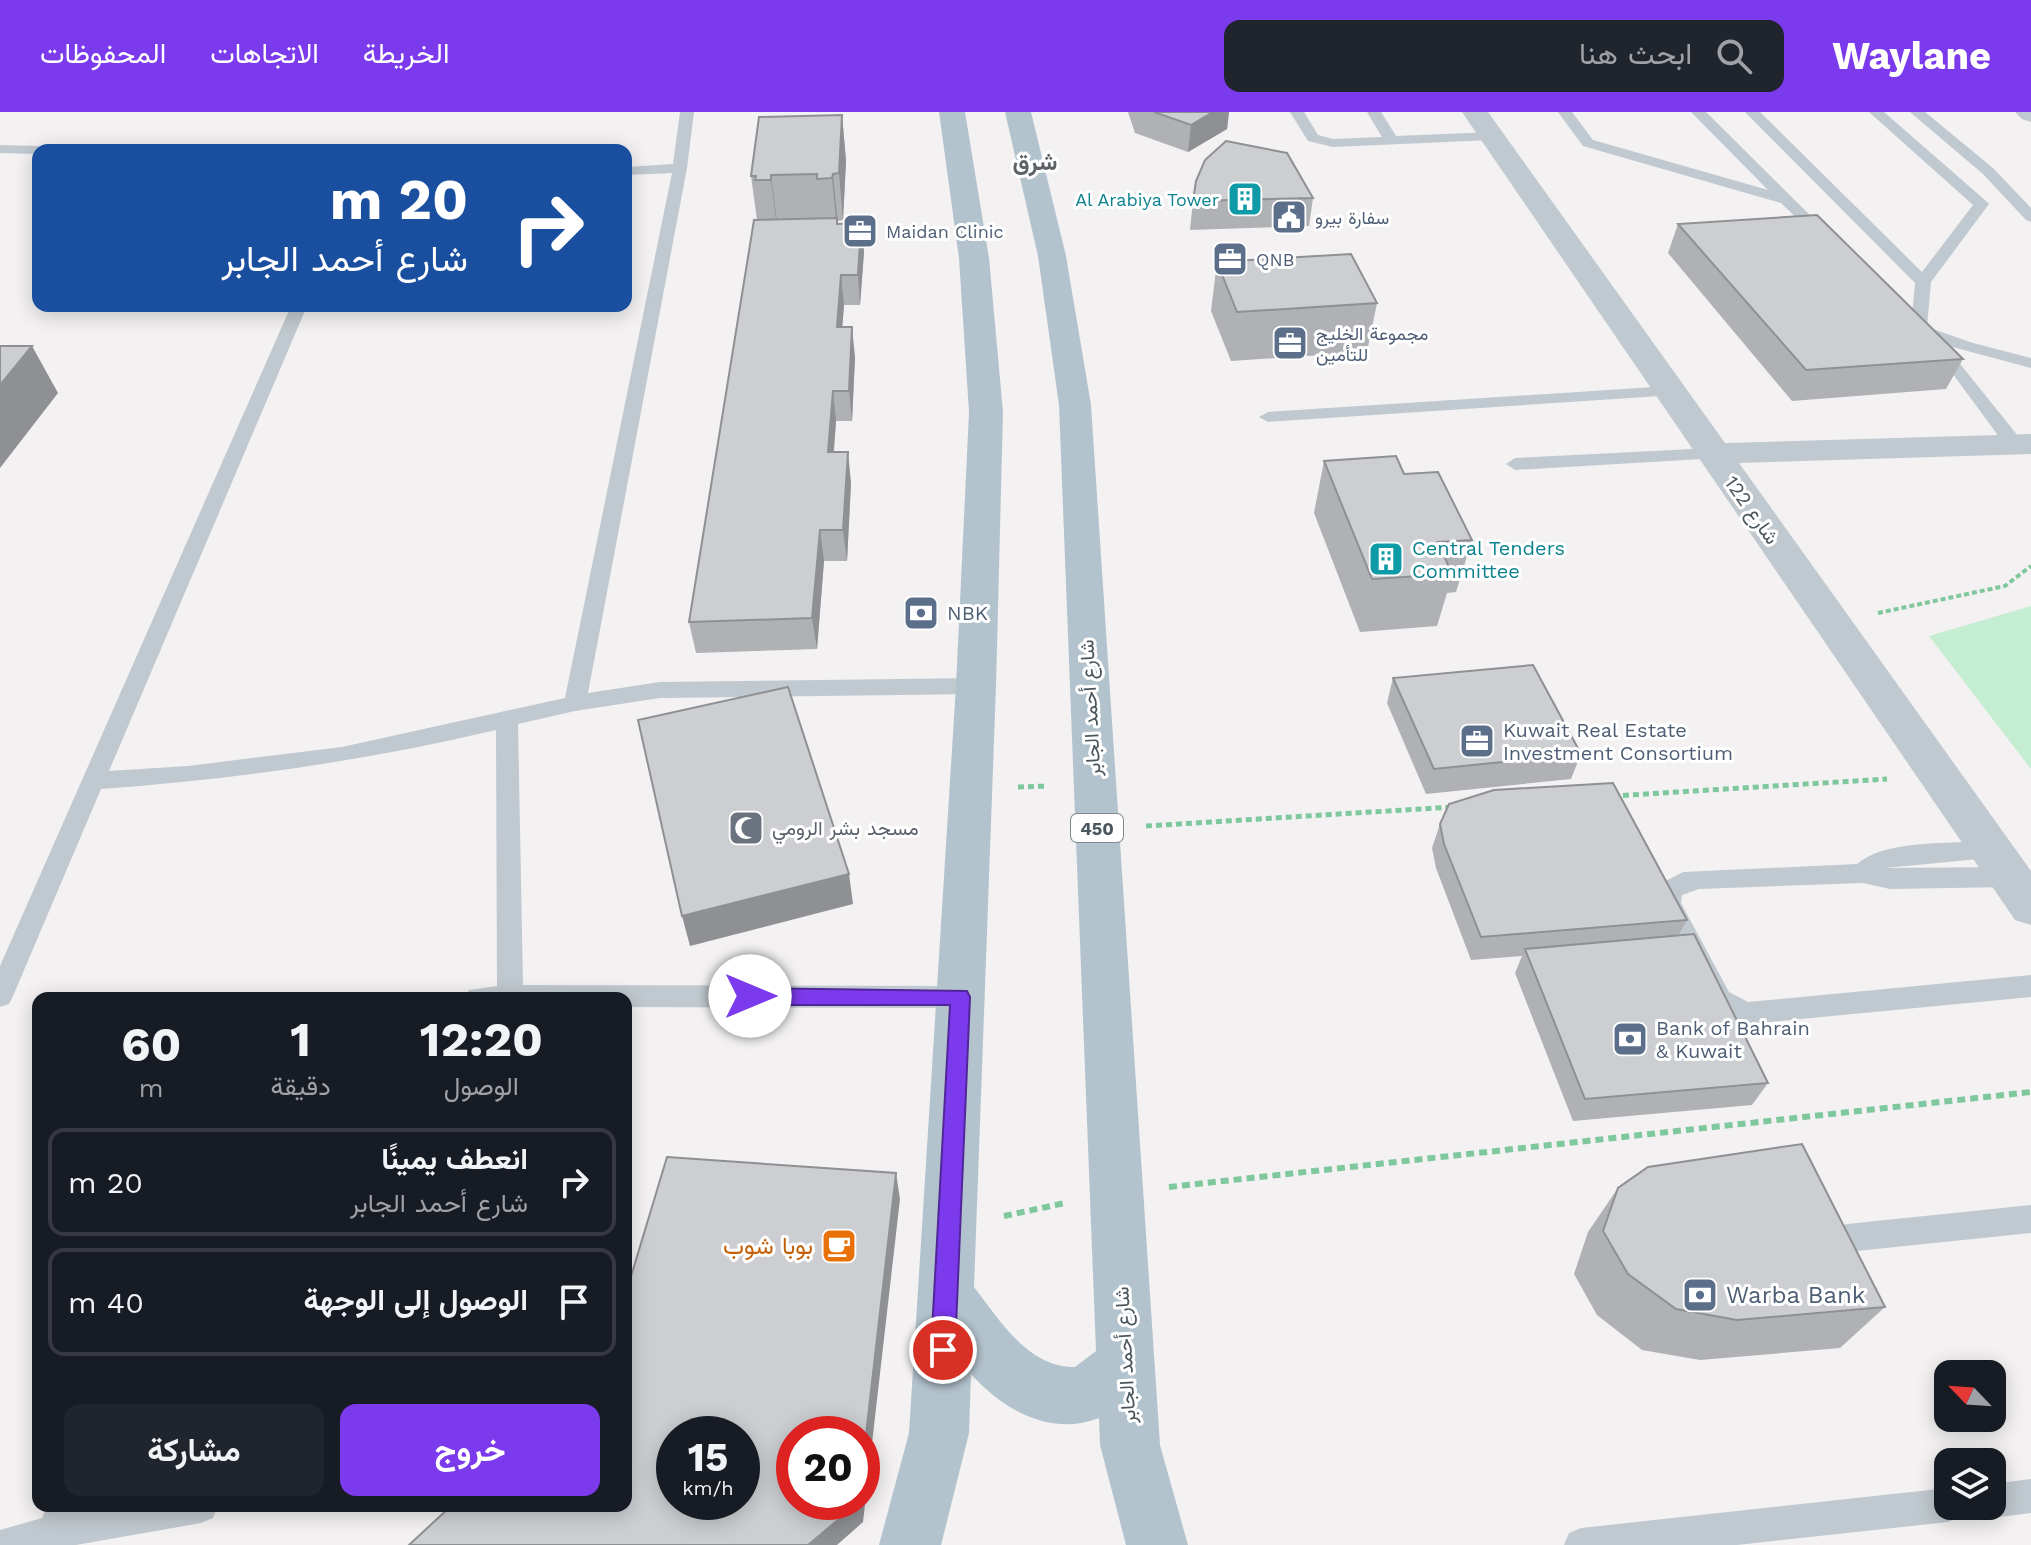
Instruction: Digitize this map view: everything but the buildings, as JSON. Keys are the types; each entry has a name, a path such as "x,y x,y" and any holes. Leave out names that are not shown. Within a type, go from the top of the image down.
{"main road":[{"path":"910,1545 939,1433 976,686 986,412 974,258 952,112"},
{"name":"شارع أحمد الجابر","path":"1018,112 1052,256 1075,405 1130,1445 1157,1545"},
{"path":"946,1295 996,1363 1044,1393 1081,1396 1126,1364"}],"street":[{"name":"شارع 122","path":"1475,112 2010,878"},
{"path":"1712,454 2023,445"}],"lane":[{"path":"575,703 680,168 687,112"},
{"path":"1297,112 1308,133 1322,141 1492,136"},
{"path":"1374,112 1392,141"},
{"path":"1565,112 1588,143 1784,199"},
{"path":"1698,112 1841,253"},
{"path":"1752,112 1923,282"},
{"path":"1876,112 1981,204 1923,282 1914,323"},
{"path":"1917,112 1988,171 2031,217"},
{"path":"0,148 32,150"},
{"path":"632,171 680,168"},
{"path":"0,996 96,781 296,312"},
{"path":"1914,323 1967,347 2031,363"},
{"path":"1914,323 1953,362 2023,445"},
{"path":"1268,417 1669,391"},
{"path":"1515,464 1712,454"},
{"path":"96,781 203,773 342,755 575,703 660,690 976,686"},
{"path":"507,719 510,992"},
{"path":"2010,878 1890,879 1863,873 1699,879 1683,882 1671,890 1668,903 1720,1000 1733,1009 1748,1013 2031,986"},
{"path":"632,997 960,997"},
{"path":"1847,1238 2031,1219"},
{"path":"2006,1499 2031,1496"},
{"path":"1581,1545 1934,1507"},
{"path":"6,1545 59,1519 135,1512"}],"path":[{"path":"1831,623 2005,586 2031,566"},
{"path":"1605,797 1938,775"},
{"path":"971,788 1093,784"},
{"path":"1097,829 1462,806"},
{"path":"950,1228 1117,1192 2031,1092"}],"green space":[{"path":"2031,606 2031,769 1929,636"}],"place":[{"name":"Al Arabiya Tower","path":"1245,199"},
{"name":"سفارة بيرو","path":"1289,217"},
{"name":"Maidan Clinic","path":"860,231"},
{"name":"QNB","path":"1230,259"},
{"name":"مجموعة الخليج للتأمين","path":"1290,343"},
{"name":"Central Tenders Committee","path":"1386,559"},
{"name":"NBK","path":"921,613"},
{"name":"Kuwait Real Estate Investment Consortium","path":"1477,741"},
{"name":"مسجد بشر الرومي","path":"746,828"},
{"name":"Bank of Bahrain & Kuwait","path":"1630,1039"},
{"name":"بوبا شوب","path":"839,1246"},
{"name":"Warba Bank","path":"1700,1295"}],"district":[{"name":"شرق","path":"1035,162"}],"route":[{"path":"750,996 960,997 943,1350"}]}
